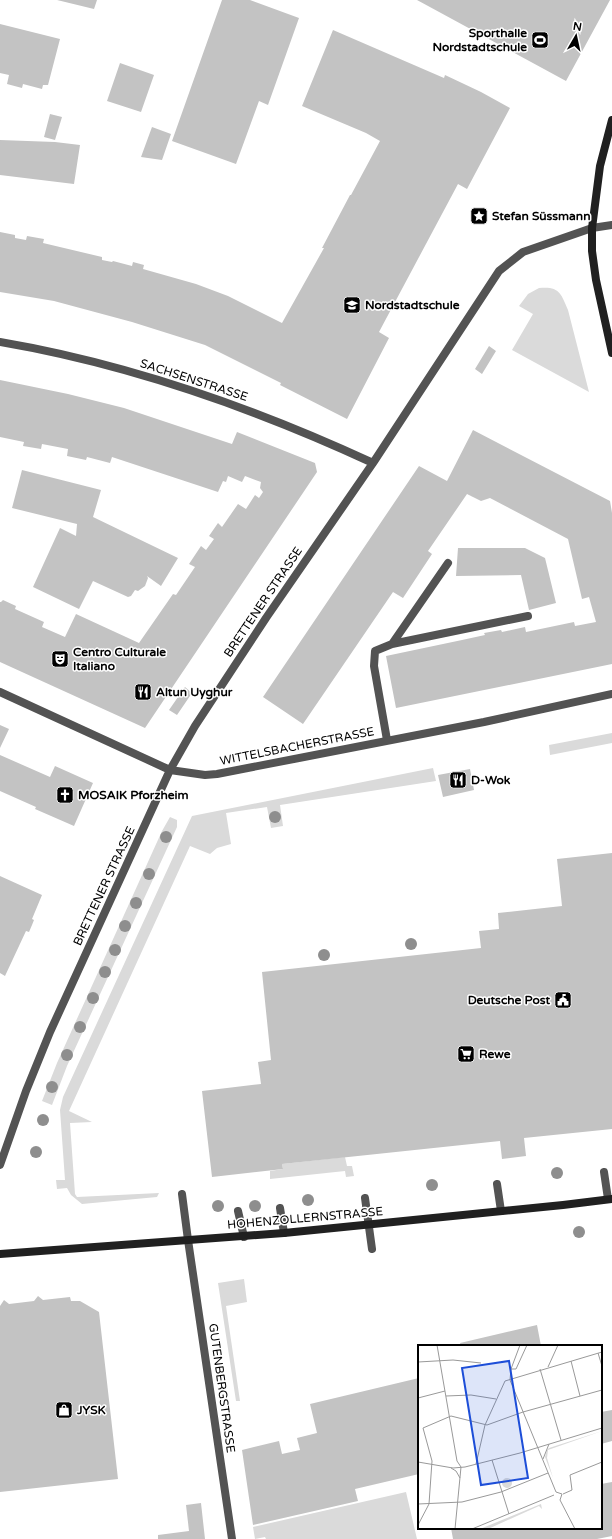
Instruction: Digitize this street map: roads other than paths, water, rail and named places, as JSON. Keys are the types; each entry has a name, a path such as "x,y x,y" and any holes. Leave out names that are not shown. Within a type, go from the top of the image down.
{"main road":[{"path":"612,120 600,166 592,228 592,251 596,280 612,353"},
{"name":"HOHENZOLLERNSTRASSE","path":"0,1254 244,1237 610,1199"}],"street":[{"name":"BRETTENER STRASSE","path":"0,1165 26,1092 50,1032 170,770 195,726 266,618 373,463 499,271 523,252 592,228 612,225"},
{"name":"SACHSENSTRASSE","path":"0,342 127,371 186,389 243,408 373,463"},
{"path":"392,644 448,563"},
{"path":"387,740 374,666 375,651 392,644 528,616"},
{"name":"WITTELSBACHERSTRASSE","path":"0,692 170,770 205,775 217,774 484,722 612,694"},
{"path":"604,1172 610,1199"},
{"path":"497,1184 501,1211"},
{"name":"GUTENBERGSTRASSE","path":"182,1194 232,1539"},
{"path":"365,1198 370,1224 372,1249"},
{"path":"280,1208 284,1233"},
{"path":"238,1211 244,1237"}],"place":[{"name":"Sporthalle Nordstadtschule","path":"540,40"},
{"name":"Stefan Süssmann","path":"479,216"},
{"name":"Nordstadtschule","path":"352,305"},
{"name":"Centro Culturale Italiano","path":"60,659"},
{"name":"Altun Uyghur","path":"143,692"},
{"name":"D-Wok","path":"458,780"},
{"name":"MOSAIK Pforzheim","path":"65,795"},
{"name":"Deutsche Post","path":"563,1000"},
{"name":"Rewe","path":"466,1054"},
{"name":"JYSK","path":"64,1410"}]}
